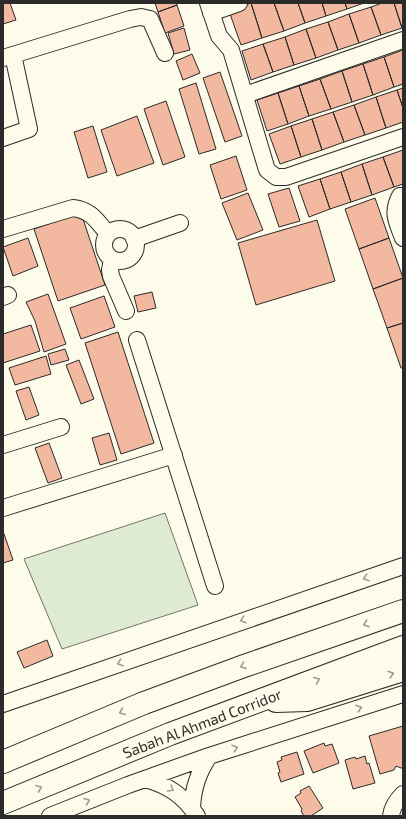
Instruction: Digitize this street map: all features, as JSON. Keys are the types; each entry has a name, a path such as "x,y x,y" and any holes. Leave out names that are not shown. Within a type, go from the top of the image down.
{"highway":[{"path":"3,762 144,703 244,666 403,611"},
{"name":"Sabah Al Ahmad Corridor","path":"3,803 170,734 403,647"},
{"path":"258,702 307,700 403,670"}],"street":[{"path":"239,3 209,8 219,36 231,50 267,170 276,177 286,177 403,137"},
{"path":"3,138 29,129 8,57 130,19 141,17 150,19 165,53"},
{"path":"245,95 403,40"},
{"path":"403,196 400,196 396,204 395,214 403,238"},
{"path":"3,229 73,208 88,212 108,234"},
{"path":"134,239 180,223"},
{"path":"120,228 128,232 134,239 135,248 130,256 122,260 112,259 105,252 105,238 111,231 120,228"},
{"path":"112,259 110,270 111,276 126,311"},
{"path":"137,340 215,586"},
{"path":"3,445 61,427"},
{"path":"3,508 174,455"},
{"path":"6,699 403,566"},
{"name":"Sabah Al Ahmad Corridor","path":"50,816 209,756 403,694"},
{"path":"194,812 192,797 196,781 202,765 209,756"},
{"path":"145,779 159,782 171,789 183,798 194,812"},
{"path":"390,816 397,799 403,794"}],"green space":[{"path":"165,513 198,605 62,649 24,559"}],"building":[{"path":"3,3 10,3 16,20 3,24"},
{"path":"155,3 176,3 177,5 158,12"},
{"path":"251,3 274,3 284,31 262,38"},
{"path":"251,3 262,38 241,45 229,11"},
{"path":"274,3 298,3 305,23 284,31"},
{"path":"298,3 322,3 326,16 305,23"},
{"path":"322,3 345,3 347,9 326,16"},
{"path":"345,3 364,3 347,9"},
{"path":"382,3 394,3 402,28 381,35 371,7"},
{"path":"394,3 403,3 403,28 402,28"},
{"path":"177,5 184,26 165,33 158,12"},
{"path":"371,7 381,35 359,43 349,14"},
{"path":"349,14 359,43 338,50 328,22"},
{"path":"328,22 338,50 316,58 306,29"},
{"path":"184,28 190,50 174,54 168,33"},
{"path":"306,29 316,58 294,65 285,37"},
{"path":"285,37 294,65 273,72 263,44"},
{"path":"263,44 273,72 251,80 242,51"},
{"path":"403,50 403,84 394,87 384,57"},
{"path":"192,54 200,73 183,80 176,61"},
{"path":"384,57 394,87 373,95 363,64"},
{"path":"363,64 373,95 352,102 342,71"},
{"path":"342,71 352,102 331,109 320,79"},
{"path":"220,72 242,136 225,142 203,78"},
{"path":"320,79 331,109 309,116 299,86"},
{"path":"196,83 216,149 199,154 179,89"},
{"path":"299,86 309,116 288,124 278,93"},
{"path":"403,88 403,108 397,90"},
{"path":"397,90 403,108 403,122 386,128 376,97"},
{"path":"278,93 288,124 267,131 257,100"},
{"path":"376,97 386,128 365,135 354,105"},
{"path":"166,101 185,157 163,165 144,109"},
{"path":"354,105 365,135 344,142 333,112"},
{"path":"333,112 344,142 322,150 312,119"},
{"path":"137,116 154,163 117,176 101,130"},
{"path":"312,119 322,150 301,157 291,126"},
{"path":"93,126 107,172 88,178 74,132"},
{"path":"291,126 301,157 280,164 269,134"},
{"path":"403,150 403,184 394,187 383,157"},
{"path":"236,156 247,190 221,199 210,165"},
{"path":"383,157 394,187 372,195 362,164"},
{"path":"362,164 372,195 351,202 341,172"},
{"path":"341,172 351,202 330,209 320,179"},
{"path":"320,179 330,209 309,217 298,186"},
{"path":"289,188 300,221 279,227 268,194"},
{"path":"248,193 263,230 237,240 222,203"},
{"path":"375,198 389,238 359,249 345,209"},
{"path":"81,213 105,285 58,301 34,229"},
{"path":"317,220 335,281 256,305 238,243"},
{"path":"28,238 38,266 13,276 3,247"},
{"path":"389,238 403,278 373,289 359,249"},
{"path":"403,278 403,323 387,328 373,289"},
{"path":"152,292 156,308 138,312 134,296"},
{"path":"48,294 66,344 44,352 35,321 26,302"},
{"path":"104,296 115,327 81,339 70,308"},
{"path":"403,323 403,368 401,368 387,328"},
{"path":"31,325 40,351 3,363 3,334"},
{"path":"118,332 154,443 121,454 85,343"},
{"path":"65,349 69,360 51,365 48,354"},
{"path":"46,356 51,374 15,385 9,368"},
{"path":"79,360 94,399 81,404 66,365"},
{"path":"29,387 39,415 26,420 16,391"},
{"path":"109,433 117,460 100,465 92,438"},
{"path":"49,443 62,478 48,483 35,448"},
{"path":"3,531 13,560 3,563"},
{"path":"47,640 53,656 24,668 17,652"},
{"path":"403,726 403,768 396,766 394,770 380,774 369,736"},
{"path":"324,743 325,746 332,744 339,763 313,773 304,751"},
{"path":"297,752 304,774 281,782 277,762 282,760 281,757"},
{"path":"365,756 367,764 369,763 375,783 353,789 345,760"},
{"path":"309,786 323,808 311,816 304,816 295,797 301,793 300,791"}]}
